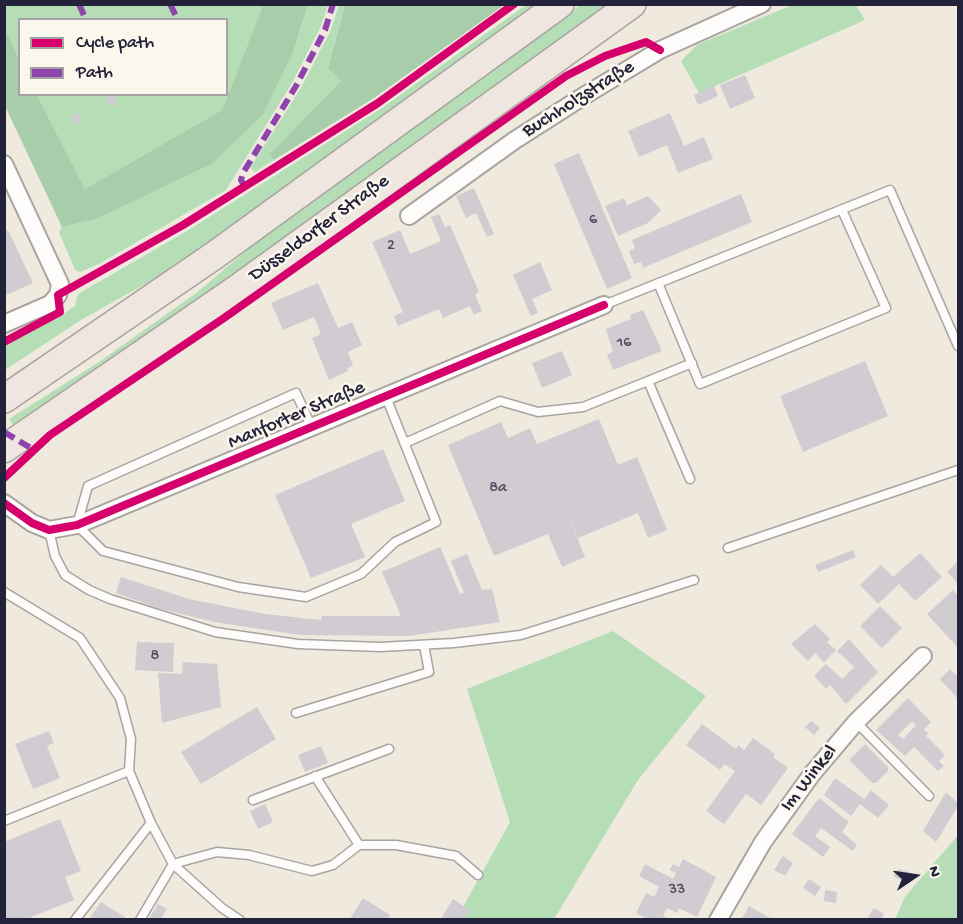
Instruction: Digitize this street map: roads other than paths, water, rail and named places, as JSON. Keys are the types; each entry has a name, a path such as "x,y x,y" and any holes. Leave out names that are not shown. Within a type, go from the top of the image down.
{"main road":[{"name":"Düsseldorfer Straße","path":"4,399 215,255 560,4"},
{"name":"Düsseldorfer Straße","path":"4,449 241,286 632,4"}],"street":[{"name":"Buchholzstraße","path":"409,216 515,140 615,77 660,50 762,4"},
{"path":"4,164 60,284 58,295 50,304 4,324"},
{"name":"Manforter Straße","path":"49,530 77,525 604,305"},
{"path":"4,503 24,518 49,530"},
{"name":"Im Winkel","path":"718,920 763,842 813,774 856,722 923,656"}],"lane":[{"path":"604,305 890,190 958,346"},
{"path":"658,283 700,384 886,308 842,210"},
{"path":"405,443 500,401 538,412 583,407 692,363"},
{"path":"648,381 690,479"},
{"path":"312,428 296,393 88,486 77,525 103,551 238,587 306,597 361,574 395,542 436,522 386,397"},
{"path":"728,548 958,470"},
{"path":"49,530 55,556 65,575 110,600 204,629 298,644 380,647 521,635 694,580"},
{"path":"4,592 80,638 120,698 131,739 129,771 151,823 173,864 222,908 240,920"},
{"path":"296,713 429,672 424,645"},
{"path":"856,722 929,796"},
{"path":"253,800 388,749"},
{"path":"4,821 129,771"},
{"path":"315,776 359,845"},
{"path":"75,920 151,823"},
{"path":"140,920 173,864 217,852 249,855 312,871 333,865 359,845 396,845 456,856 478,875"},
{"path":"221,920 222,908"}]}
